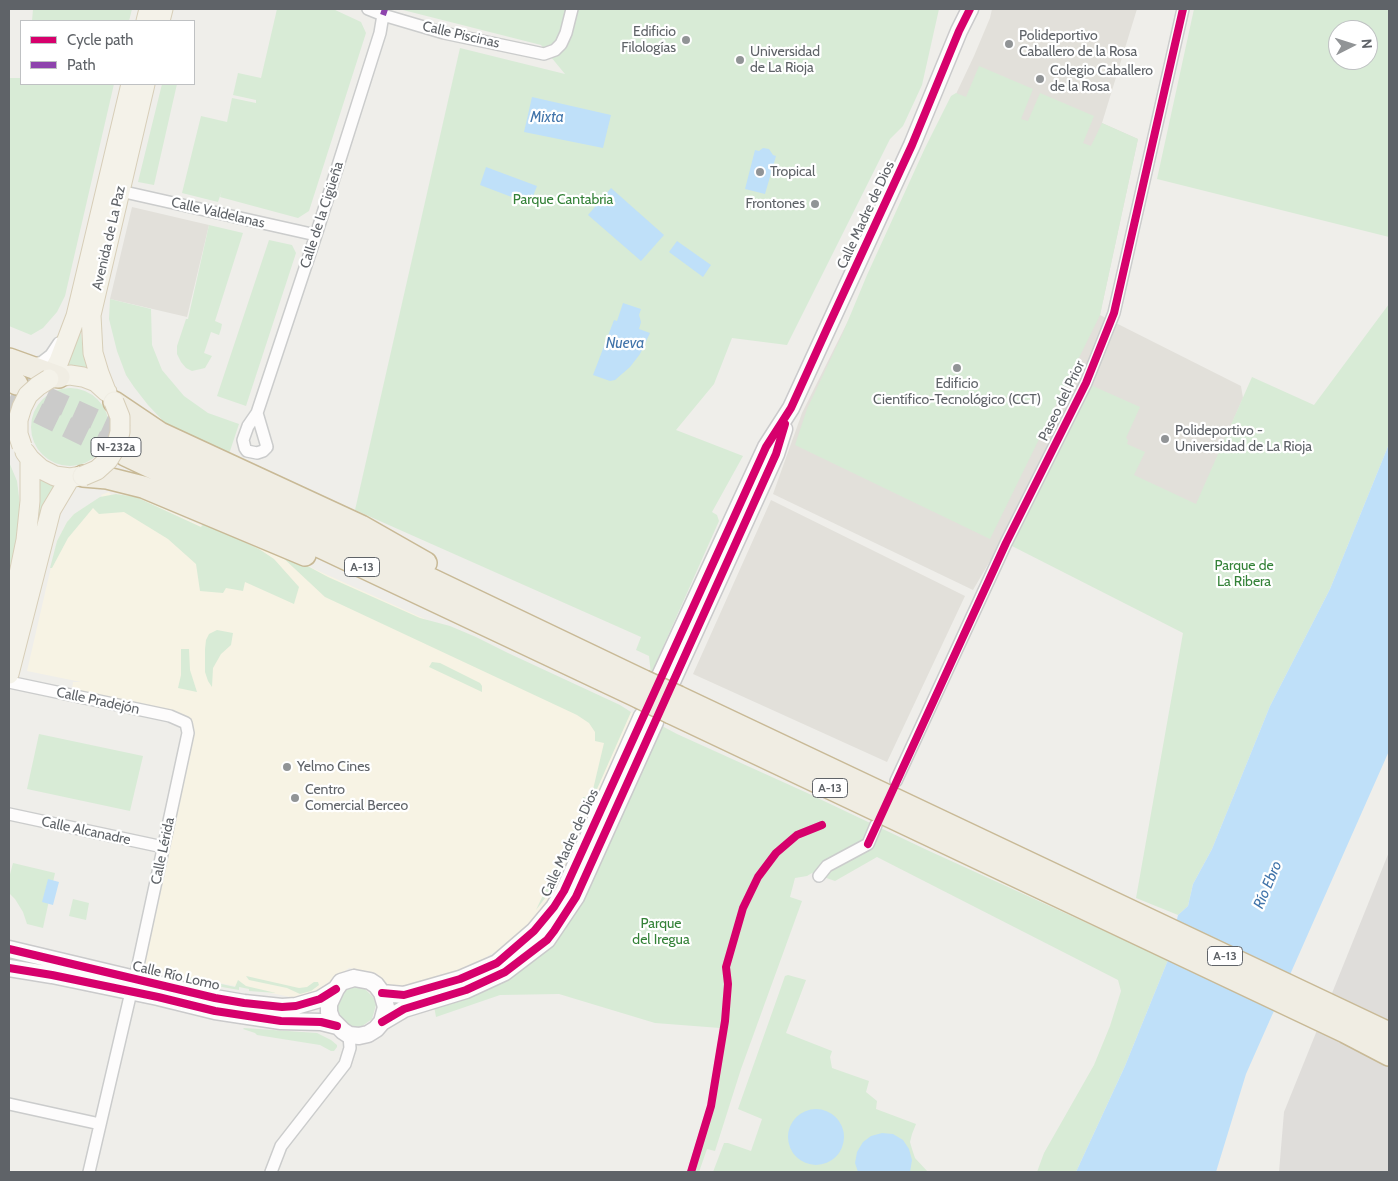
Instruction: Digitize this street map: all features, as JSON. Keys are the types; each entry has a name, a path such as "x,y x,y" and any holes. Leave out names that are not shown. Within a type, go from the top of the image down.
{"highway":[{"path":"9,359 53,377"},
{"path":"110,397 160,433 361,526 469,587 500,612"},
{"name":"A-13","path":"658,699 600,679 129,446 500,612 658,699 1349,1024 1389,1033"},
{"path":"77,477 107,478 143,487 252,532 537,657 600,679"},
{"name":"A-13","path":"1349,1024 1389,1055"}],"main road":[{"name":"Calle Madre de Dios","path":"959,31 960,9"},
{"name":"Calle Madre de Dios","path":"382,1022 404,1009 466,990 505,972 547,940 576,897 766,447 790,408 912,145 970,9"},
{"name":"Avenida de La Paz","path":"53,377 76,316 131,85"},
{"name":"Avenida de La Paz","path":"110,397 99,373 93,353 91,315 145,85"},
{"path":"9,623 26,540 30,501 18,434 18,420 22,407 28,396 38,386 53,377 70,375 96,382 110,397"},
{"name":"N-232a","path":"9,674 51,510 77,477 97,470 108,460 116,447 120,432 120,417 110,397"},
{"path":"20,446 41,469 55,476 77,477"},
{"name":"Calle Madre de Dios","path":"382,993 404,994 460,979 497,963 534,931 554,907 564,891 658,699"},
{"name":"Calle Río Lomo","path":"9,949 133,985 184,997 248,1017 281,1021 322,1022 343,1030"},
{"name":"Calle Río Lomo","path":"9,968 133,985"},
{"path":"354,978 370,982 382,993 386,1007 382,1022 368,1034 359,1036 343,1030 332,1020 329,1004 341,982 354,978"},
{"name":"Calle Río Lomo","path":"184,997 214,998 282,1008 309,1003 320,999 336,989"}],"street":[{"name":"Calle Piscinas","path":"368,9 444,33 544,54 555,50 561,44 572,9"},
{"name":"Paseo del Prior","path":"896,781 1006,543 1083,389 1114,313 1183,9"},
{"name":"Calle de la Cigüeña","path":"257,413 380,33 383,15"},
{"name":"Calle Valdelanas","path":"120,191 316,235"},
{"name":"Avenida de La Paz","path":"9,359 34,364 42,362 51,355 76,316"},
{"name":"Calle Pradejón","path":"9,682 170,716 186,723"},
{"name":"Calle Lérida","path":"89,1172 133,985 188,733 186,723"},
{"name":"Calle Alcanadre","path":"9,814 163,847"},
{"path":"819,876 827,866 868,844 876,825"},
{"path":"271,1172 281,1146 345,1064 350,1048 343,1030"},
{"path":"9,1104 100,1124"}],"shaded area":[{"path":"992,9 1137,9 1102,123 1138,139 1100,315 1241,386 1243,398 1191,518 1007,532 973,590 773,494 802,413 852,313 974,56"},
{"path":"132,207 209,225 187,317 110,299"},
{"name":"Centro Comercial Berceo","path":"109,492 111,495 136,497 218,533 281,554 633,713 590,821 562,878 538,914 509,944 467,968 400,990 386,987 376,973 349,968 309,996 296,998 163,972 161,980 147,977 140,956 186,723 71,695 73,682 81,682 27,671 57,541 67,522 74,514 102,497 101,495"},
{"path":"771,500 965,596 887,762 693,674"},
{"path":"1389,852 1389,1172 1279,1172 1284,1112"}],"green space":[{"path":"33,9 132,9 129,20 32,20"},
{"path":"277,9 333,9 361,22 366,33 309,211 298,218 220,197 222,190 218,202 182,193 201,116 227,122 232,98 256,103 256,100 233,95 238,73 261,78"},
{"name":"Parque Cantabria","path":"399,9 939,9 922,85 903,126 890,139 787,345 732,338 714,384 676,430 743,456 712,512 717,515 719,521 651,674 649,656 636,650 641,637 355,510 460,48 565,74 541,45"},
{"path":"1194,9 1389,9 1389,237 1157,179"},
{"path":"979,66 1033,89 1021,119 1028,121 1040,93 1094,116 1083,143 1091,146 1102,123 1138,139 1100,315 990,539 795,445 807,409 925,148 951,96 956,93 966,97"},
{"path":"9,78 20,78 20,85 114,85 65,296 57,312 43,328 31,335 9,326"},
{"path":"162,85 177,85 154,185 138,182"},
{"path":"209,225 243,233 215,321 222,324 221,329 219,335 211,332 204,353 212,356 205,368 192,371 181,362 177,354 177,346 186,319 188,319"},
{"path":"269,240 292,245 296,253 246,406 217,396"},
{"path":"110,299 151,309 152,345 162,370 184,396 208,413 239,424 229,454 181,434 166,424 134,387 126,375 117,351 109,319"},
{"name":"Parque de La Ribera","path":"1389,304 1389,444 1330,589 1270,706 1212,849 1193,884 1188,906 1178,915 1136,898 1183,633 1006,543 1086,383 1140,407 1126,438 1128,440 1127,444 1145,452 1134,475 1196,504 1252,377 1314,405"},
{"path":"80,326 83,350 87,370 63,367"},
{"path":"70,388 85,391 98,399 106,412 109,427 106,442 98,455 85,463 70,466 55,463 42,455 34,442 31,427 34,412 42,399 55,391"},
{"path":"9,462 17,481 20,527 9,583"},
{"path":"37,475 57,484 39,531 34,531"},
{"path":"116,494 136,497 201,527 204,523 259,549 274,559 299,587 294,604 245,582 243,591 226,588 223,593 200,591 196,564 168,539 124,512 99,514 93,508 68,538 52,568 50,568 57,541 67,522 74,514 100,497"},
{"path":"279,554 289,556 328,577 420,618 450,626 476,637 620,705 631,712 582,823 580,819 583,797 591,798 604,743 595,741 595,732 589,723 577,715 325,597"},
{"path":"217,630 233,633 231,645 221,654 213,668 212,687 205,672 205,649 209,634"},
{"path":"181,649 189,649 190,670 197,692 178,688 181,675"},
{"path":"432,662 440,663 480,683 482,692 429,667"},
{"name":"Parque del Iregua","path":"662,726 1168,960 1125,1066 1076,1172 1037,1172 1044,1153 1094,1065 1110,1026 1121,991 1118,980 877,857 835,881 812,873 795,878 790,897 802,901 741,1069 715,1151 707,1149 699,1172 687,1172 708,1104 720,1028 655,1023 559,994 500,995 436,1017 434,1006 506,976"},
{"path":"39,734 143,756 130,811 27,789"},
{"path":"574,829 577,834 560,872 549,893 536,910"},
{"path":"13,863 55,873 43,928 27,924 23,912 9,893 9,878"},
{"path":"73,899 89,903 86,920 69,916"},
{"path":"788,975 806,980 786,1033 832,1051 830,1057 832,1068 869,1081 866,1092 877,1101 876,1109 916,1124 910,1142 915,1158 928,1172 713,1172 724,1143 751,1151 762,1119 738,1109 785,976"},
{"path":"185,976 235,987 238,980 246,986 276,993 249,991 249,989 239,987 239,990 222,987 185,979"},
{"path":"246,976 299,988 307,987 314,982 318,982 319,985 311,991 300,994 287,988 249,980"},
{"path":"351,986 364,988 374,998 376,1005 372,1019 361,1027 354,1028 336,1018 335,998 339,992"},
{"path":"244,1028 317,1033 331,1040 337,1047 334,1051 331,1051 320,1045 257,1035"}],"water":[{"name":"Mixta","path":"532,97 611,115 603,148 524,132"},
{"name":"Tropical","path":"763,148 769,149 776,156 765,194 745,189 755,150 759,151"},
{"path":"486,167 537,186 530,204 480,185"},
{"path":"611,188 664,235 641,261 588,215"},
{"path":"677,241 711,265 703,277 669,252"},
{"name":"Nueva","path":"623,303 641,309 639,329 650,333 640,354 630,367 615,380 610,381 593,375 614,320 617,321"},
{"name":"Río Ebro","path":"1389,444 1389,751 1246,1074 1216,1172 1076,1172 1125,1066 1168,960 1178,915 1188,906 1193,884 1212,849 1270,706 1330,589"},
{"path":"48,879 59,882 53,905 42,902"},
{"path":"811,1109 821,1109 836,1117 842,1126 844,1137 842,1148 836,1157 821,1165 811,1165 800,1160 793,1153 788,1142 788,1132 793,1121 800,1114"},
{"path":"882,1133 893,1134 903,1140 909,1149 912,1160 910,1172 858,1172 855,1163 857,1152 863,1142 871,1136"}],"tunnel":[{"path":"17,384 132,436"},
{"path":"9,399 125,455"}],"marked path":[{"path":"383,15 385,9"}],"cycle path":[{"path":"382,993 404,995 460,979 497,963 534,931 554,907 564,891 766,447 791,408 912,145 970,9"},
{"path":"868,844 1006,543 1086,383 1114,313 1183,9"},
{"path":"382,1022 404,1009 466,990 505,972 547,940 554,931 576,897 776,454 785,424"},
{"path":"691,1172 711,1106 725,1021 728,984 726,967 743,908 758,877 776,853 797,835 822,825"},
{"path":"9,949 215,998 244,1003 282,1007 296,1006 320,999 336,989"},
{"path":"9,968 158,997 215,1011 281,1021 321,1022 337,1026"}],"place":[{"name":"Edificio Filologías","path":"686,40"},
{"name":"Polideportivo Caballero de la Rosa","path":"1009,44"},
{"name":"Universidad de La Rioja","path":"740,60"},
{"name":"Colegio Caballero de la Rosa","path":"1040,79"},
{"name":"Tropical","path":"760,172"},
{"name":"Frontones","path":"815,204"},
{"name":"Edificio Científico-Tecnológico (CCT)","path":"957,368"},
{"name":"Polideportivo - Universidad de La Rioja","path":"1165,439"},
{"name":"Yelmo Cines","path":"287,767"},
{"name":"Centro Comercial Berceo","path":"295,798"}]}
